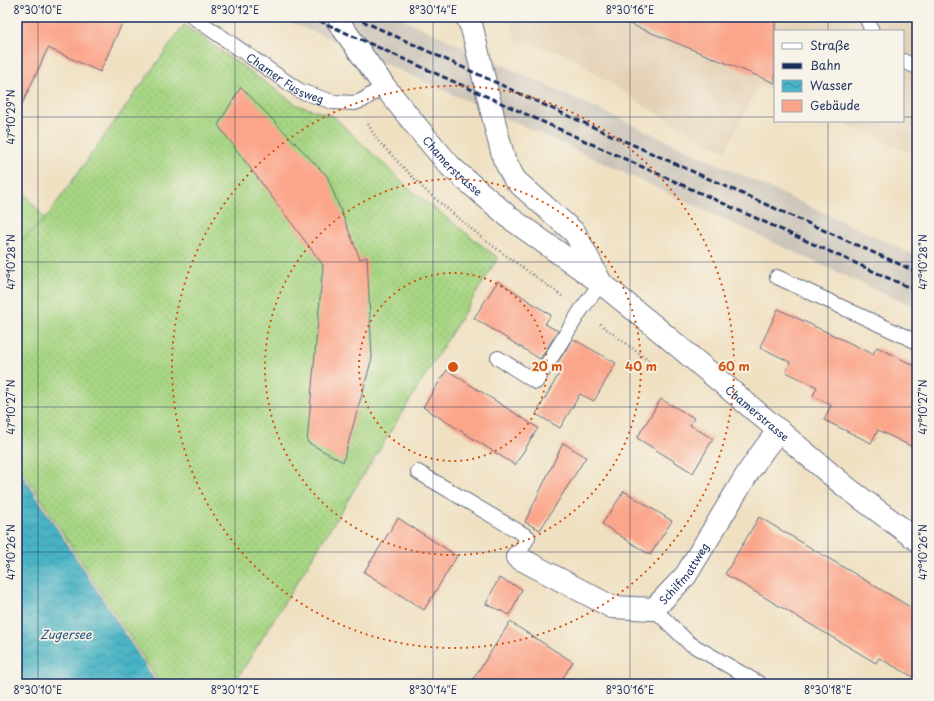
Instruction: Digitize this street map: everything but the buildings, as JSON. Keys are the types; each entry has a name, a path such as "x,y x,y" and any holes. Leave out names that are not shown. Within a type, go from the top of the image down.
{"main road":[{"name":"Chamerstrasse","path":"335,17 384,86 451,166 510,218 601,283 846,487 917,540"},
{"name":"Chamerstrasse","path":"470,22 496,133 504,159 515,180 575,233 601,283"},
{"name":"Schilfmattweg","path":"517,557 612,607 654,609 686,575 749,470 779,430"}],"lane":[{"name":"Chamer Fussweg","path":"193,17 300,91 333,102 355,103"},
{"path":"866,17 872,30"},
{"path":"904,61 917,67"},
{"path":"355,103 363,100 384,86"},
{"path":"777,277 917,342"},
{"path":"498,358 536,382 581,310 601,283"},
{"path":"418,472 528,537 517,557"},
{"path":"654,609 689,643 760,684"}],"path":[{"path":"355,103 378,141 427,192 486,241 654,364"}],"shaded area":[{"path":"278,17 398,17 917,256 917,308 530,129 317,33"},
{"path":"507,17 917,17 917,156 842,122 904,122 904,30 774,30 774,92 759,85 726,150 712,146 646,107 566,54 518,41"}],"green space":[{"path":"184,25 297,105 333,116 412,191 498,258 234,684 160,684 17,462 17,245 45,219"},
{"path":"17,184 45,219 17,245"}],"water":[{"name":"Zugersee","path":"17,467 157,684 17,684"}],"railway":[{"path":"311,17 917,291"},
{"path":"354,17 553,109 917,272"}]}
